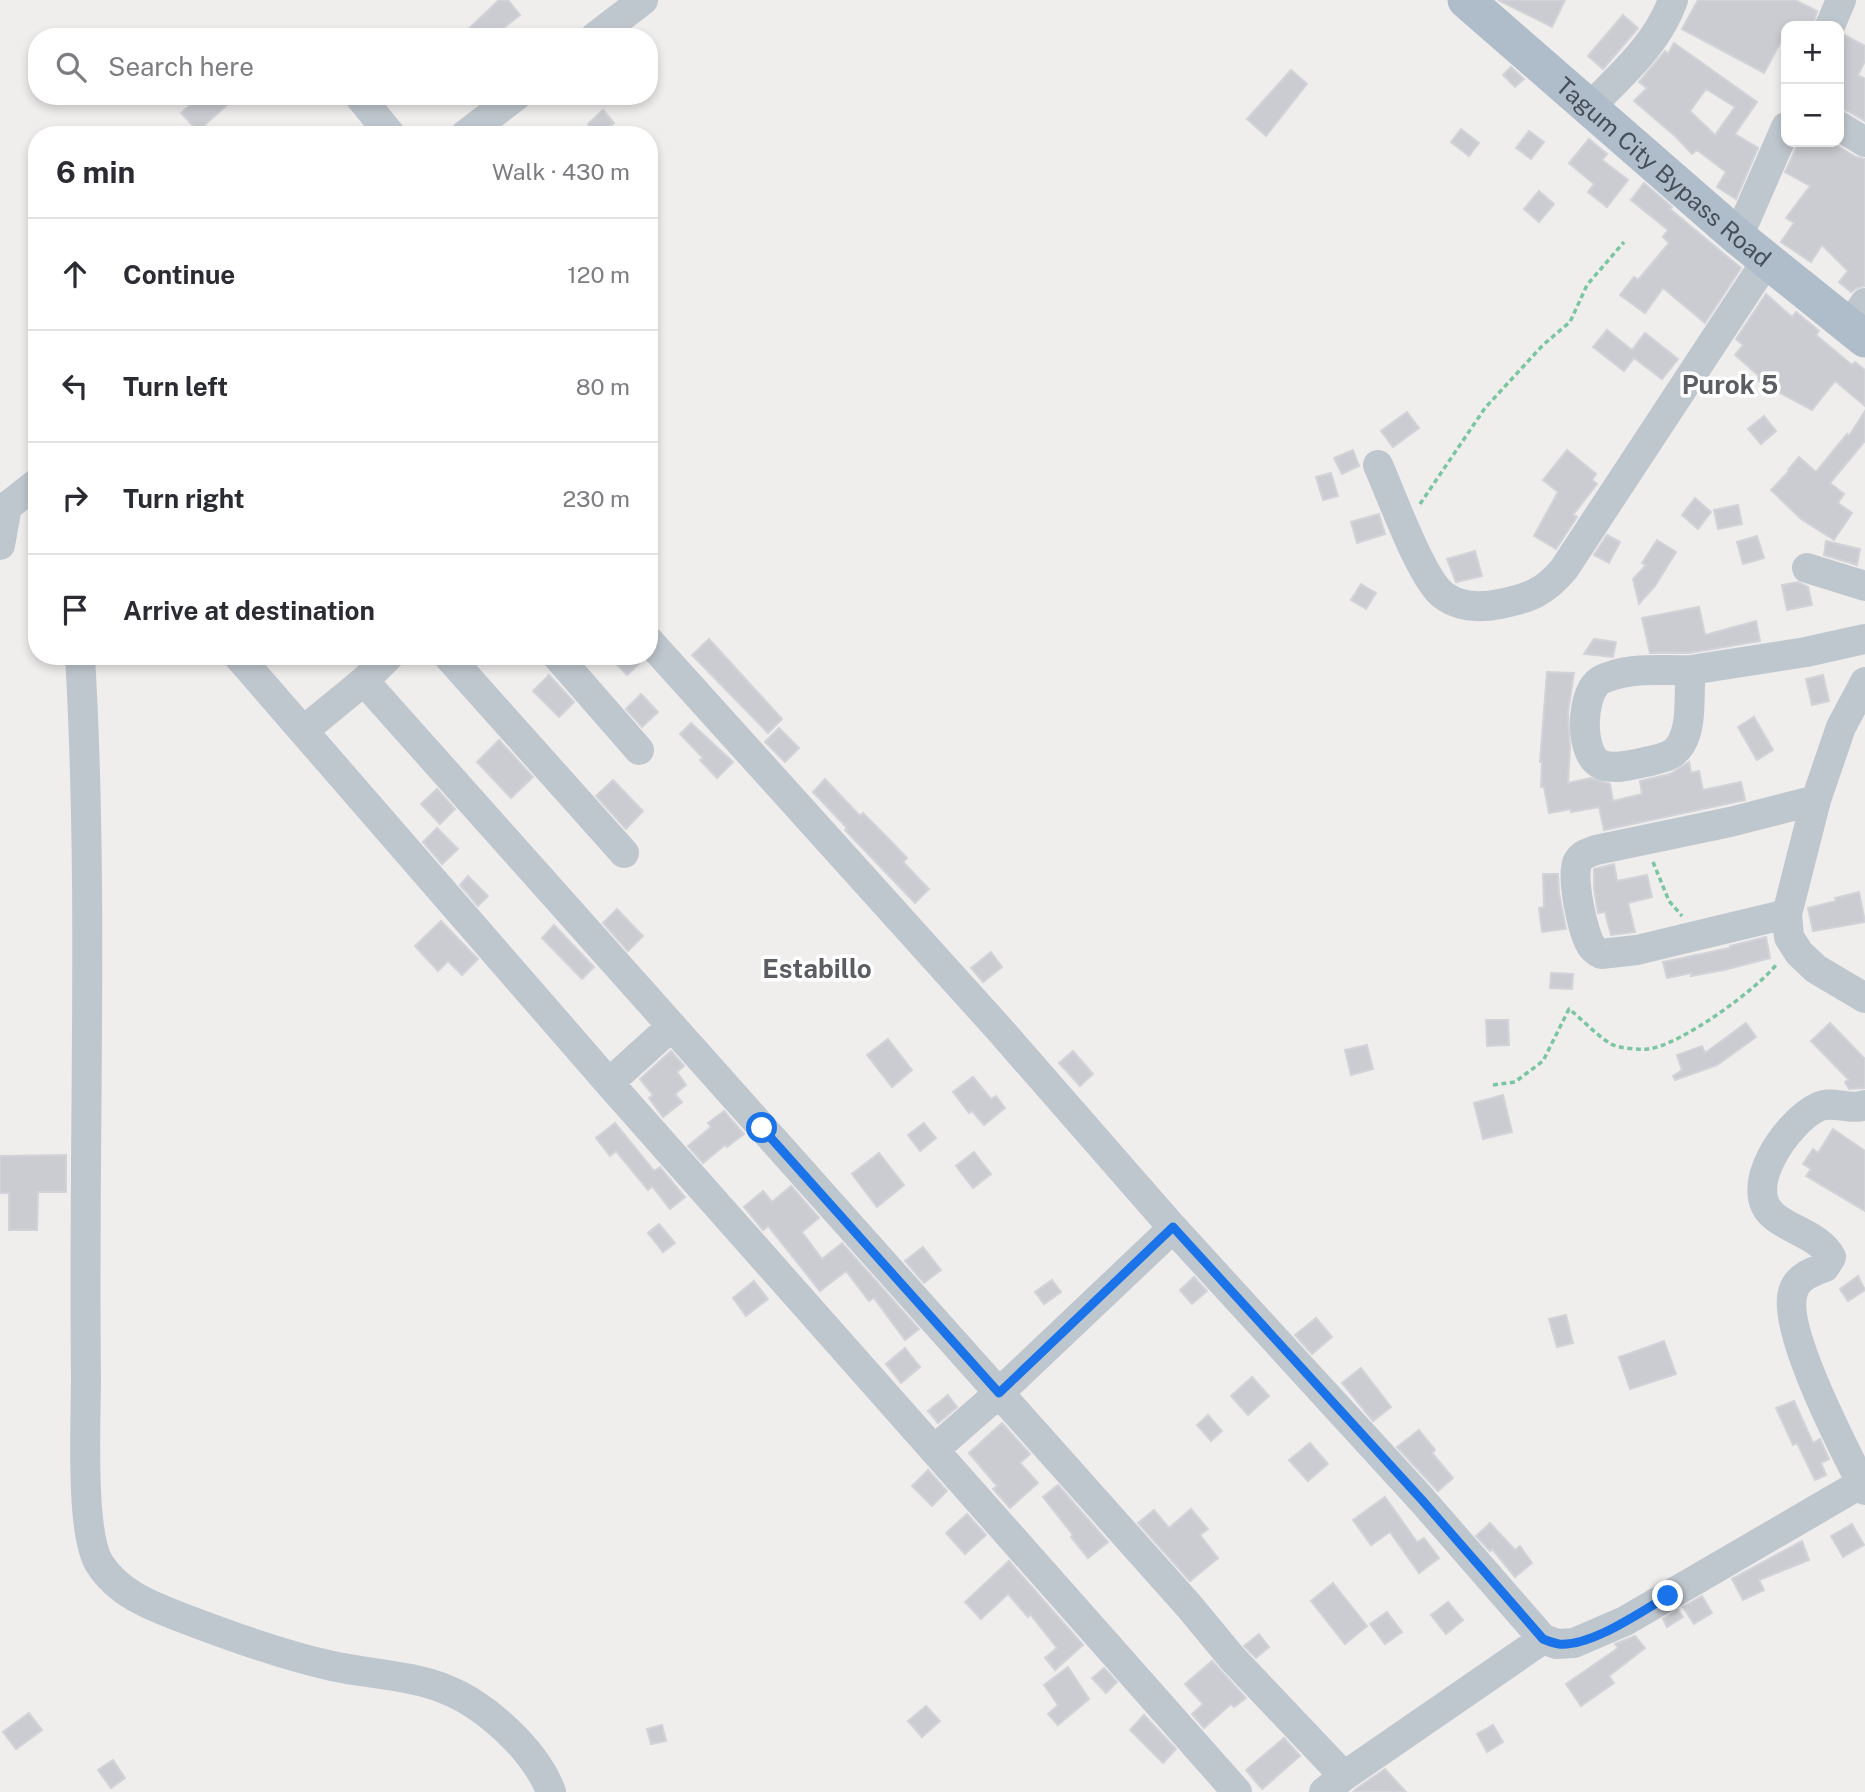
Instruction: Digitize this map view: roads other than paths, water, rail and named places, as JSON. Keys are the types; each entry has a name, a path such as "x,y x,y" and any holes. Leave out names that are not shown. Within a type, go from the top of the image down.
{"main road":[{"name":"Tagum City Bypass Road","path":"1466,0 1766,260 1860,322"}],"street":[{"path":"606,28 643,0"},
{"path":"1591,106 1647,47 1666,18 1673,0"},
{"path":"1832,21 1841,0"},
{"path":"366,105 384,126"},
{"path":"477,126 504,105"},
{"path":"1844,129 1865,142"},
{"path":"1738,237 1781,138"},
{"path":"1378,465 1424,569 1441,594 1460,605 1484,607 1534,596 1551,585 1564,569 1766,260"},
{"path":"0,545 4,509 28,490"},
{"path":"1807,568 1865,586"},
{"path":"1691,670 1806,652 1865,639"},
{"path":"658,651 1000,1030 1173,1227 1422,1500 1543,1639 1557,1644 1574,1643 1625,1621 1863,1487 1809,1372 1792,1317 1791,1296 1796,1283 1825,1267 1831,1257 1824,1247 1773,1216 1765,1205 1762,1188 1765,1170 1781,1141 1802,1118 1820,1106 1865,1105"},
{"path":"80,665 88,862 85,1319 87,1487 90,1530 97,1560 114,1583 146,1604 245,1642 332,1666 445,1689 481,1709 518,1741 546,1778 551,1792"},
{"path":"246,665 608,1083 1237,1792"},
{"path":"303,732 380,665"},
{"path":"456,665 624,853"},
{"path":"565,665 639,750"},
{"path":"364,681 1189,1606 1334,1784 1543,1639"},
{"path":"1865,682 1842,727 1816,800 1788,926 1799,953 1816,969 1865,998"},
{"path":"1788,926 1700,935 1615,954 1601,954 1592,948 1581,911 1576,864 1583,855 1596,850 1663,837 1816,800"},
{"path":"608,1083 671,1026"},
{"path":"934,1450 999,1393 1173,1227"}],"district":[{"name":"Purok 5","path":"1730,384"},
{"name":"Estabillo","path":"817,968"}]}
